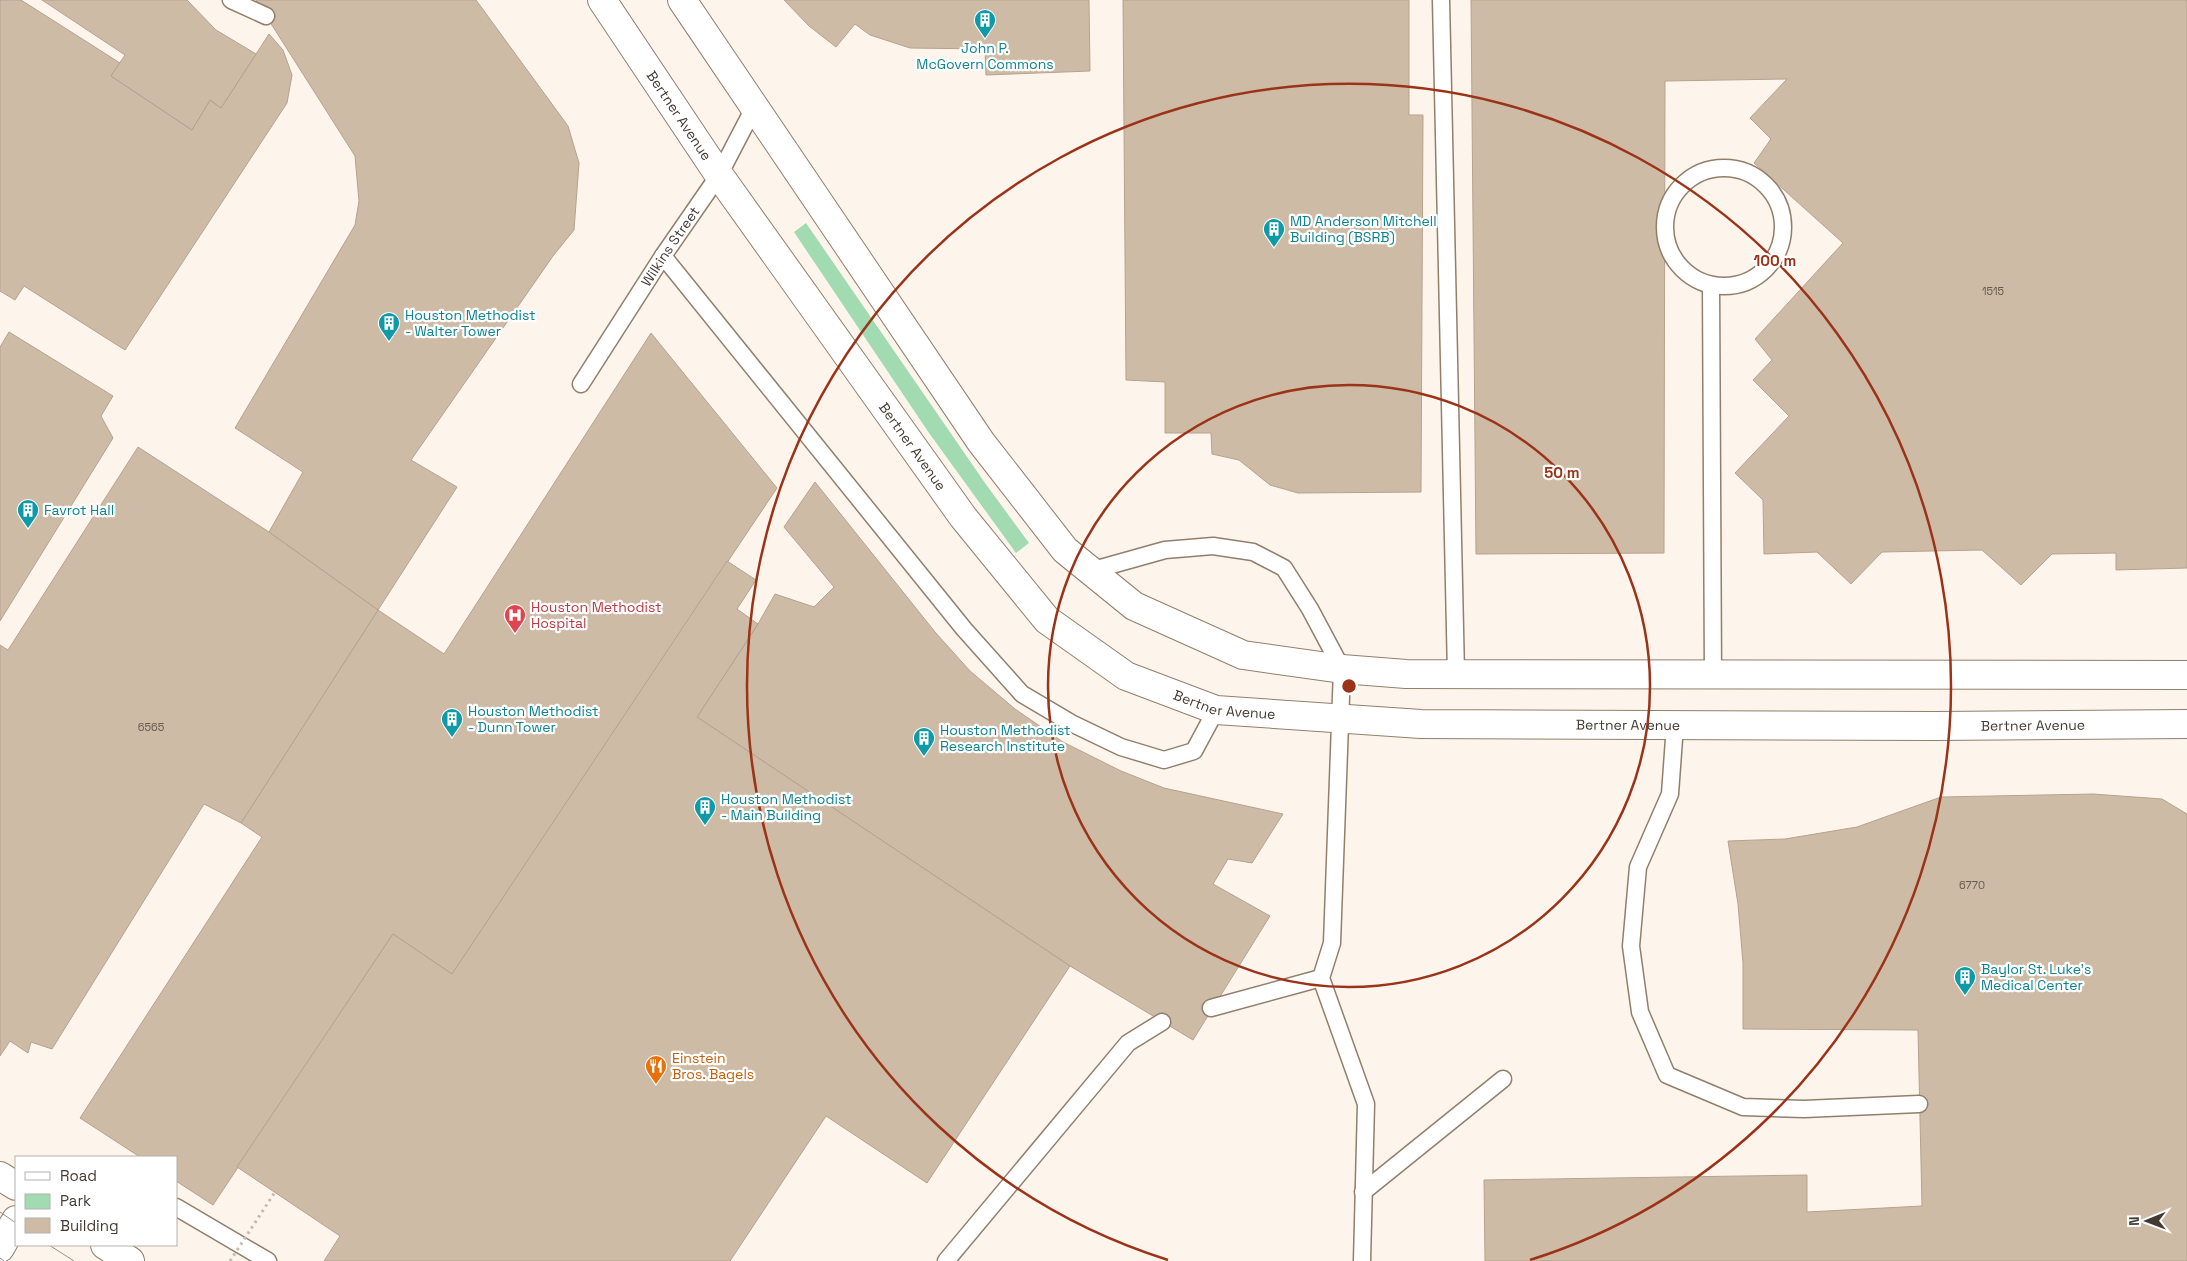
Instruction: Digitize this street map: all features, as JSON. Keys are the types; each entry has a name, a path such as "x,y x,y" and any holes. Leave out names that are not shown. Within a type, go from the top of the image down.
{"street":[{"name":"Bertner Avenue","path":"602,0 719,175 963,517 1046,620 1126,676 1216,710 1420,724 2187,724"},
{"path":"682,0 981,442 1065,550 1134,606 1243,655 1342,669 1406,674 1712,676 2187,675"},
{"path":"0,1176 15,1185"},
{"path":"0,1248 15,1222"},
{"path":"107,1246 130,1261"}],"lane":[{"path":"231,0 266,16"},
{"path":"1441,0 1456,674"},
{"name":"Wilkins Street","path":"581,384 663,256 719,175 755,106"},
{"path":"1716,167 1735,168 1755,175 1769,187 1779,204 1783,222 1782,240 1775,257 1764,272 1748,282 1735,286 1711,285 1692,277 1677,263 1668,245 1664,224 1669,204 1685,182 1696,174 1716,167"},
{"path":"663,256 964,629 1022,694 1071,723 1121,747 1164,760 1194,750 1216,710"},
{"path":"1711,285 1712,676"},
{"path":"1090,571 1165,550 1213,546 1253,552 1284,568 1310,609 1342,669 1332,943 1321,978 1366,1104 1362,1261"},
{"path":"1675,725 1670,794 1638,867 1630,946 1640,1012 1668,1075 1743,1107 1804,1109 1920,1104"},
{"path":"1211,1008 1321,978"},
{"path":"946,1261 1128,1043 1162,1022"},
{"path":"1363,1192 1504,1079"},
{"path":"178,1207 268,1261"}],"path":[{"path":"230,1261 275,1192"}],"green space":[{"path":"806,223 985,483 1029,543 1016,553 929,433 794,232"}],"building":[{"path":"0,0 21,0 120,63 111,76 192,130 210,100 221,108 269,34 283,50 292,75 287,103 125,350 24,286 15,300 0,291"},
{"path":"42,0 187,0 216,30 256,54 221,108 210,100 192,130 111,76 125,55"},
{"name":"Houston Methodist - Walter Tower","path":"256,0 476,0 568,126 579,163 574,230 553,256 411,460 457,487 378,610 269,532 303,472 235,428 355,225 359,201 355,156"},
{"name":"John P. McGovern Commons","path":"784,0 1089,0 1090,71 986,75 985,49 910,48 870,35 855,24 836,47 809,26"},
{"name":"MD Anderson Mitchell Building (BSRB)","path":"1123,0 1409,0 1409,115 1423,115 1421,492 1298,493 1270,485 1239,460 1212,454 1211,433 1165,433 1165,382 1126,380"},
{"path":"1471,0 2187,0 2187,568 2116,570 2116,553 2052,554 2021,585 1982,550 1882,552 1851,584 1817,552 1764,554 1763,500 1735,473 1789,416 1753,380 1772,360 1755,339 1843,243 1754,163 1771,139 1750,118 1787,79 1665,81 1664,553 1476,554"},
{"name":"Favrot Hall","path":"9,332 113,396 101,416 113,438 0,621 0,347"},
{"name":"Houston Methodist - Dunn Tower","path":"651,333 777,488 452,974 393,934 213,1205 178,1182 178,1156 138,1156 80,1118 262,837 241,823 378,610 444,654"},
{"path":"138,447 269,532 378,610 241,823 204,804 52,1049 31,1042 28,1053 10,1041 0,1056 0,645 8,650"},
{"name":"Houston Methodist Research Institute","path":"815,482 935,632 970,671 1015,709 1063,742 1121,771 1164,788 1283,814 1252,863 1228,859 1213,884 1270,916 1193,1040 1070,966 697,717 758,624 775,594 814,607 834,587 784,527"},
{"name":"Houston Methodist - Main Building","path":"727,561 756,580 737,609 758,624 697,717 1070,966 927,1183 826,1116 730,1261 324,1261 340,1236 237,1167 393,934 452,974"},
{"name":"Baylor St. Luke's Medical Center","path":"2093,794 2162,799 2187,814 2187,1261 1485,1261 1484,1180 1807,1175 1807,1212 1922,1206 1918,1030 1743,1029 1743,963 1738,904 1728,841 1785,839 1857,827 1941,797"}],"tram line":[{"path":"0,1212 15,1222"},
{"path":"51,1246 74,1261"},
{"path":"0,1258 4,1261"}],"place":[{"name":"John P. McGovern Commons","path":"985,39"},
{"name":"MD Anderson Mitchell Building (BSRB)","path":"1274,248"},
{"name":"Houston Methodist - Walter Tower","path":"389,342"},
{"name":"Favrot Hall","path":"28,529"},
{"name":"Houston Methodist Hospital","path":"515,634"},
{"name":"Houston Methodist - Dunn Tower","path":"452,738"},
{"name":"Houston Methodist Research Institute","path":"924,757"},
{"name":"Houston Methodist - Main Building","path":"705,826"},
{"name":"Baylor St. Luke's Medical Center","path":"1965,996"},
{"name":"Einstein Bros. Bagels","path":"656,1085"}]}
